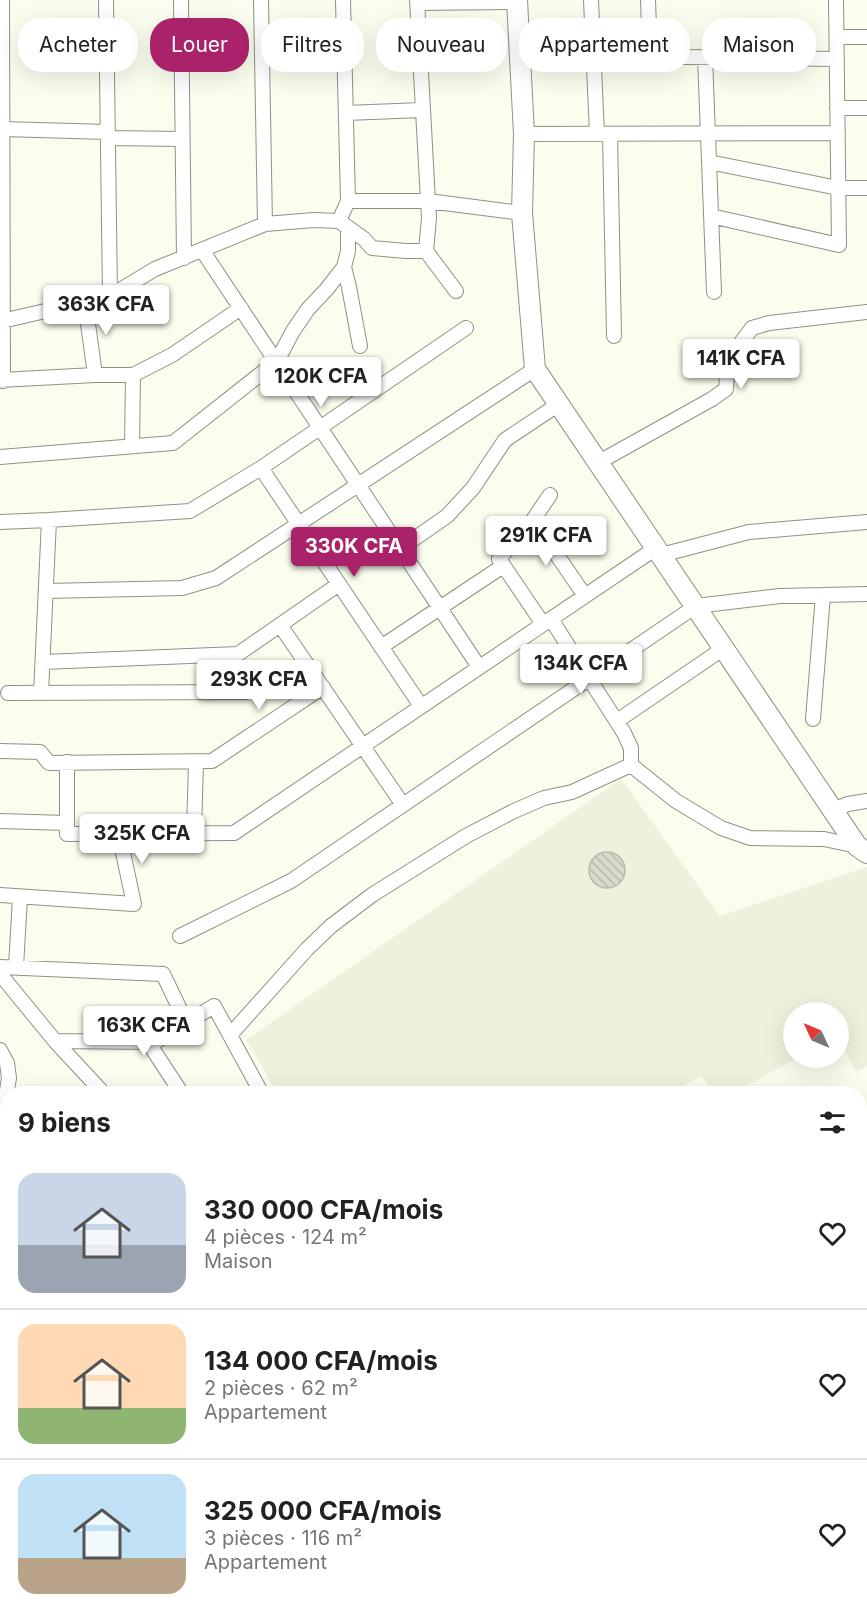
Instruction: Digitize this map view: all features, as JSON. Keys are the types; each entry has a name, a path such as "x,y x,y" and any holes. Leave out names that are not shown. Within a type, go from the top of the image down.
{"street":[{"path":"2,0 2,380 133,375 172,355 242,308"},
{"path":"106,0 110,296"},
{"path":"181,0 184,258"},
{"path":"261,0 265,224"},
{"path":"0,457 173,443 277,361 308,309 344,267 348,252 343,225 348,201 343,0"},
{"path":"591,0 592,18"},
{"path":"648,0 649,18"},
{"path":"711,216 839,245 836,0"},
{"path":"456,291 426,251 429,218 417,1 517,1 519,37"},
{"path":"837,37 867,37"},
{"path":"816,59 837,59"},
{"path":"521,72 524,134 522,213 535,369 833,810 862,849"},
{"path":"595,72 604,134 614,336"},
{"path":"706,72 714,292"},
{"path":"837,108 867,108"},
{"path":"346,113 422,110"},
{"path":"2,129 182,139"},
{"path":"524,134 838,133"},
{"path":"709,162 838,188 867,188"},
{"path":"348,201 428,201 522,213"},
{"path":"2,321 110,296 155,269 265,224 314,220 343,225 364,239 372,248"},
{"path":"348,252 372,248 426,251"},
{"path":"202,250 479,667"},
{"path":"344,267 360,346"},
{"path":"85,302 95,375"},
{"path":"598,462 726,389 728,360 752,328 769,323 867,312"},
{"path":"0,522 190,511 261,468 466,328"},
{"path":"46,591 182,588 216,578 535,369"},
{"path":"132,446 133,375"},
{"path":"401,548 447,516 472,488 505,440 559,404"},
{"path":"261,468 421,706"},
{"path":"550,495 533,520 499,559 590,678 624,733 631,748 631,765"},
{"path":"41,693 49,520"},
{"path":"533,520 585,596"},
{"path":"67,762 67,834 234,833 585,596 659,551 749,532 867,522"},
{"path":"381,647 503,566"},
{"path":"43,663 238,654 339,584"},
{"path":"180,936 291,880 696,606 780,596 867,594"},
{"path":"813,719 823,595"},
{"path":"280,625 403,805"},
{"path":"617,721 724,648"},
{"path":"0,751 40,752 49,763 212,761 322,687"},
{"path":"8,693 245,692"},
{"path":"194,833 196,761"},
{"path":"631,765 676,801 721,828 750,838 824,839 862,849"},
{"path":"230,1035 330,926 372,895 466,836 514,811 544,798 572,792 631,765"},
{"path":"833,810 848,804 867,801"},
{"path":"0,821 67,823"},
{"path":"0,895 134,904 119,834"},
{"path":"16,967 20,897"},
{"path":"0,967 163,974 186,1023"},
{"path":"0,974 55,1041 97,1086"},
{"path":"55,1041 155,1042 214,1006 258,1086"},
{"path":"148,1042 177,1086"},
{"path":"0,1050 7,1063 8,1086"}],"shaded area":[{"path":"621,779 720,916 867,867 867,1066 856,1072 849,1058 849,1002 783,1002 783,1066 746,1086 708,1086 702,1076 683,1086 273,1086 246,1040"}],"building":[{"path":"607,852 620,857 625,870 620,883 607,888 594,883 589,870 594,857"}]}
